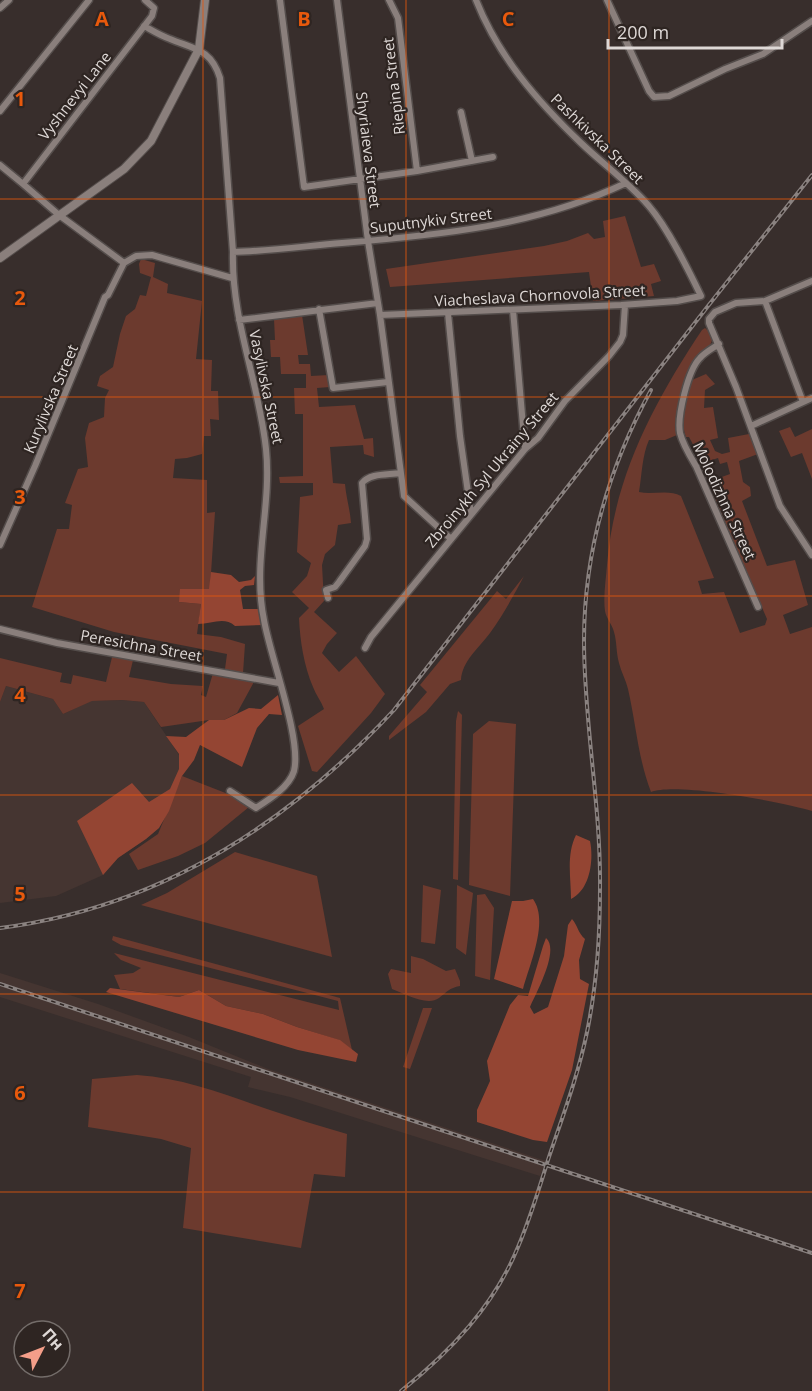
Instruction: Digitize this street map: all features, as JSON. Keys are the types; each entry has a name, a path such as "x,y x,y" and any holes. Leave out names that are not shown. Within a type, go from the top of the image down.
{"street":[{"path":"0,8 9,0"},
{"path":"0,111 89,0"},
{"name":"Vyshnevyi Lane","path":"23,184 152,16 154,8 145,0"},
{"path":"0,258 124,169 151,141 199,49 205,0"},
{"path":"280,0 304,187 417,171 493,157"},
{"name":"Shyriaieva Street","path":"337,0 404,496 451,539"},
{"name":"Riepina Street","path":"389,0 398,18 417,171"},
{"name":"Pashkivska Street","path":"476,0 511,66 539,101 653,211 701,296"},
{"path":"616,0 608,2 654,96 669,96 725,69 763,54 812,21"},
{"path":"144,26 170,39 199,49"},
{"name":"Vasylivska Street","path":"199,49 217,67 220,78 233,252 232,278 266,449 268,476 259,557 259,587 264,620 293,741 295,760 291,778 277,794 256,808 230,791"},
{"path":"461,112 472,161"},
{"path":"0,165 59,215 124,262 136,256 152,255 232,278"},
{"name":"Suputnykiv Street","path":"233,252 409,238 489,227 561,210 626,183"},
{"name":"Kurylivska Street","path":"0,545 105,297 124,262"},
{"path":"812,281 765,301 736,303 715,312 708,319 780,506 812,555"},
{"name":"Viacheslava Chornovola Street","path":"380,315 625,305 677,301 701,296"},
{"path":"765,301 803,402"},
{"path":"239,320 378,303"},
{"name":"Zbroinykh Syl Ukrainy Street","path":"365,648 371,637 471,514 525,449 538,438 565,401 620,342 623,335 625,305"},
{"path":"319,309 333,388 388,382"},
{"path":"513,310 525,449"},
{"path":"448,313 460,436 471,514"},
{"name":"Molodizhna Street","path":"719,344 700,358 692,370 680,430 686,449 696,466 758,607"},
{"path":"751,426 812,398"},
{"path":"328,598 326,590 339,582 365,546 367,538 362,483 365,478 400,473"},
{"name":"Peresichna Street","path":"0,629 57,644 279,683"}],"shaded area":[{"path":"625,216 641,267 654,264 661,281 651,284 654,296 593,301 589,272 390,287 386,269 544,246 588,233 594,239 605,237 603,221"},
{"path":"141,259 155,263 153,277 168,284 167,293 202,301 196,359 212,360 211,391 218,391 219,420 210,419 211,436 204,436 202,454 175,459 173,478 207,480 207,513 215,512 210,589 179,602 201,604 197,634 221,637 245,644 243,673 225,669 227,654 114,632 32,607 57,529 69,529 72,505 65,503 78,469 88,467 85,438 89,423 104,417 105,398 109,390 97,386 100,376 113,367 126,316 135,309 140,295 146,296 151,277 140,273"},
{"path":"302,315 308,355 298,355 299,364 310,364 311,376 329,375 330,387 317,388 319,407 355,405 364,439 373,438 374,457 364,454 363,445 330,447 333,483 345,484 351,523 338,525 335,545 325,554 322,565 324,601 314,612 337,633 322,653 339,672 356,656 385,694 371,713 317,772 312,771 298,726 324,709 310,679 301,644 299,618 309,608 292,592 307,576 311,563 297,552 300,497 313,495 313,483 280,483 279,477 303,476 303,414 295,414 294,388 306,388 306,374 281,374 280,357 271,357 270,340 275,340 274,319"},
{"path":"705,328 712,340 709,347 692,366 687,378 678,418 677,435 665,440 649,440 639,492 671,493 681,496 714,578 698,581 702,594 724,592 740,633 765,625 767,619 708,482 730,474 727,462 720,464 718,458 703,463 684,430 685,408 692,380 706,374 715,384 705,390 704,408 713,407 718,438 710,440 715,451 722,454 730,452 728,438 749,434 758,454 739,461 743,482 750,487 751,496 742,501 767,566 795,560 808,605 783,615 790,634 812,627 812,811 755,798 705,791 683,789 651,792 640,754 628,689 618,659 614,632 605,611 604,600 611,533 627,471 668,385 684,357"},
{"path":"790,427 795,437 812,429 812,479 802,453 791,457 779,431"},
{"path":"211,572 231,575 239,582 251,580 255,576 254,585 245,586 240,590 243,609 259,609 263,625 235,626 227,621 198,624 201,604 179,602 180,589 209,589"},
{"path":"524,576 495,626 464,667 461,680 450,684 426,712 389,740 389,736 427,692 420,685 497,591 506,599"},
{"path":"113,653 134,656 129,677 171,684 203,686 201,695 206,697 213,673 255,680 237,713 224,720 161,727 144,702 92,701 63,714 53,699 6,686 0,702 0,658 62,673 60,682 71,684 73,675 106,682"},
{"path":"6,686 53,699 63,714 91,701 144,702 185,764 159,828 118,858 103,875 56,896 0,903 0,702"},
{"path":"278,695 282,715 269,714 257,728 242,767 200,745 194,760 182,776 169,811 159,828 118,858 103,875 77,821 132,783 149,802 170,789 179,769 179,754 166,736 186,737 209,720 224,720 249,708 261,709"},
{"path":"458,711 462,715 458,880 453,879"},
{"path":"489,721 516,724 510,896 469,885 473,734"},
{"path":"182,776 228,794 249,807 205,843 178,856 138,870 129,854 158,834"},
{"path":"576,835 590,841 591,865 583,889 571,899 570,859"},
{"path":"235,852 317,876 332,957 141,905 167,893"},
{"path":"423,885 441,890 435,944 421,942"},
{"path":"457,885 473,893 466,955 456,948"},
{"path":"485,894 494,908 490,980 475,976 477,895"},
{"path":"533,899 537,908 539,930 523,989 494,979 512,901"},
{"path":"572,919 585,939 579,960 580,979 589,984 572,1070 547,1142 533,1140 477,1122 477,1110 490,1081 487,1061 510,1005 518,995 528,996 546,938 550,944 549,961 530,1007 534,1014 548,1007 564,956 568,925"},
{"path":"113,936 340,998 352,1050 339,1040 263,1014 226,1006 199,990 179,997 120,989 114,975 133,973 141,968 121,960 114,953 339,1010 338,1001 121,945 112,940"},
{"path":"411,956 423,959 446,971 455,969 460,986 451,989 439,998 428,1001 392,989 388,974 391,969 411,973"},
{"path":"0,973 98,1004 268,1069 546,1161 540,1176 290,1097 248,1087 251,1077 0,997"},
{"path":"110,988 179,997 199,990 226,1006 263,1014 340,1040 358,1054 356,1062 298,1050 106,992"},
{"path":"423,1008 432,1008 410,1069 403,1067"},
{"path":"137,1075 171,1079 203,1087 347,1134 345,1177 314,1174 301,1248 183,1228 191,1148 161,1139 88,1127 92,1079"}],"railway":[{"path":"0,928 58,918 113,902 166,881 216,855 264,824 310,790 353,752 394,710 812,175"},
{"path":"401,1391 437,1360 469,1326 508,1269 530,1215 583,1048 596,978 600,888 598,826 585,672 585,608 594,543 611,480 636,419 651,390"},
{"path":"0,984 812,1253"}]}
